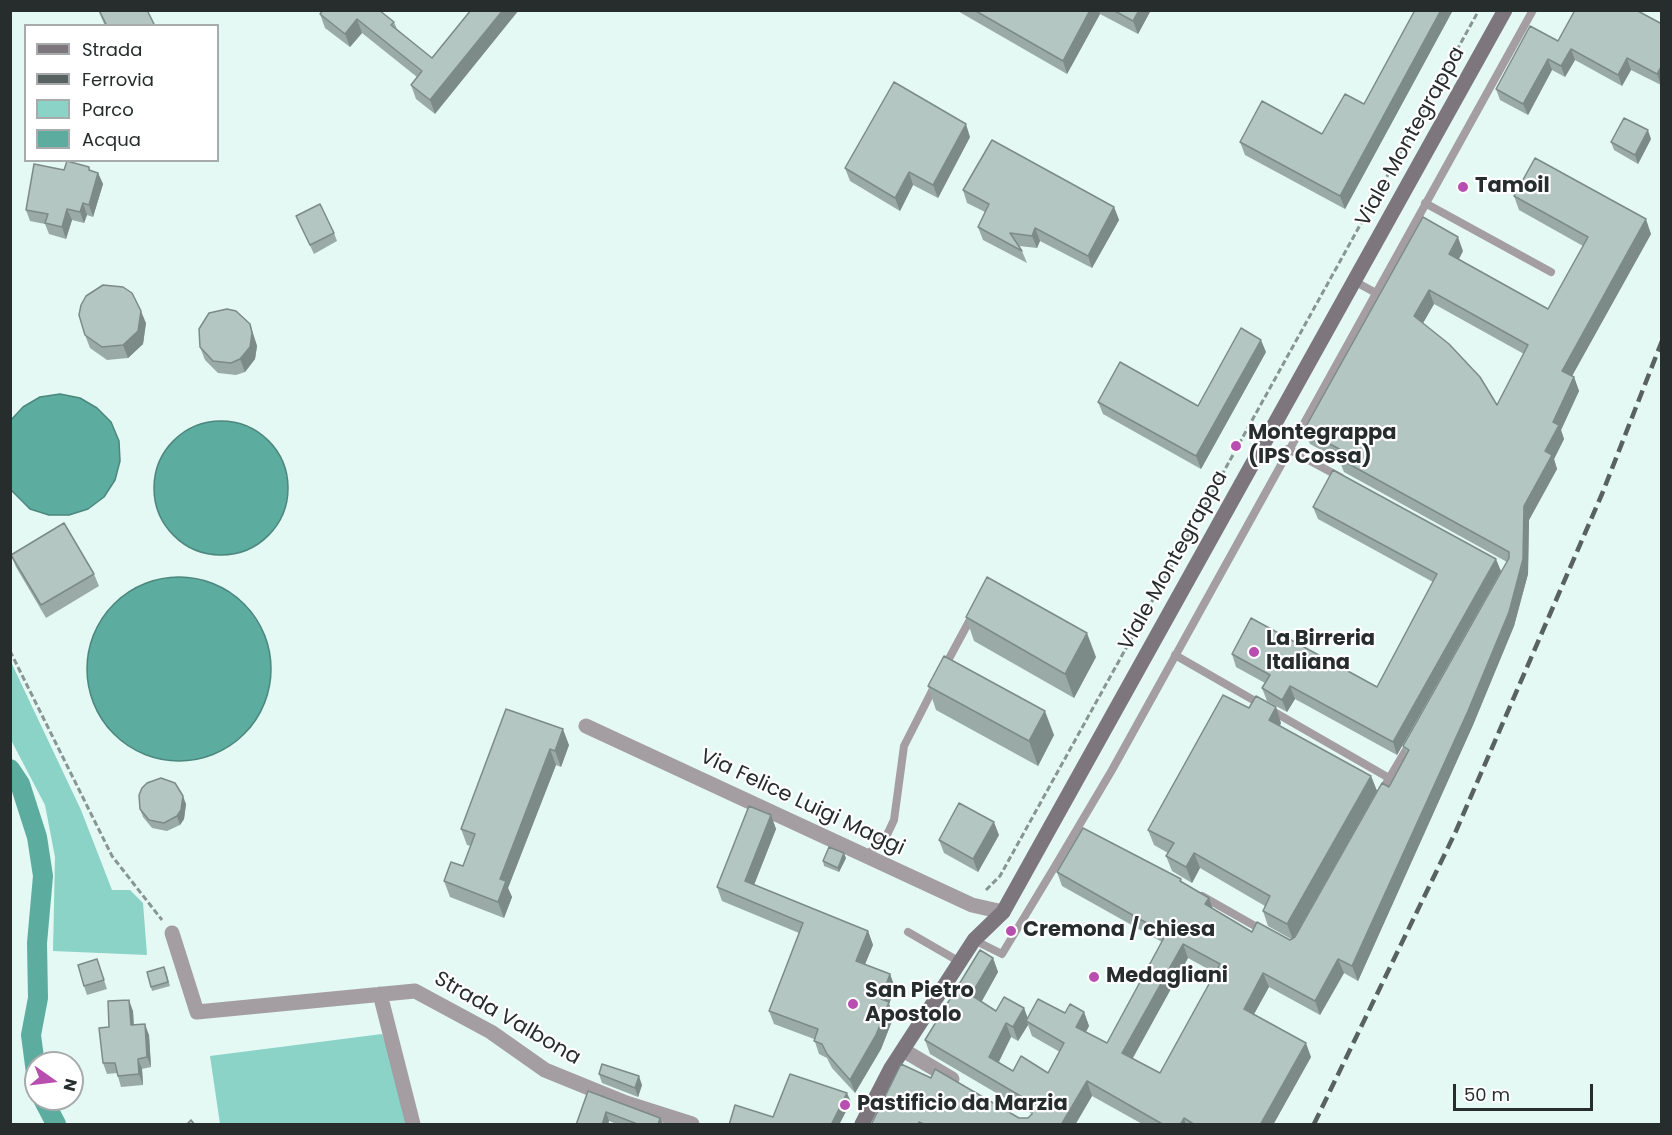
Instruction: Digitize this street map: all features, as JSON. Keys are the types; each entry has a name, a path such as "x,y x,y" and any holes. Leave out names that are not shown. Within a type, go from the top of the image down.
{"main road":[{"name":"Viale Montegrappa","path":"862,1125 903,1050 974,940 1003,912 1505,10"}],"street":[{"name":"Via Felice Luigi Maggi","path":"586,726 972,904 1003,912"},
{"name":"Strada Valbona","path":"172,933 197,1012 415,991 491,1032 545,1070 626,1103 692,1125"},
{"path":"380,994 412,1125"},
{"path":"903,1050 961,1084"}],"lane":[{"path":"974,940 1002,954 1079,826 1533,10"},
{"path":"1425,203 1551,272"},
{"path":"1354,281 1376,293"},
{"path":"1288,449 1351,483"},
{"path":"866,856 886,837 894,820 904,746 979,604"},
{"path":"1175,655 1389,778"},
{"path":"1378,798 1412,738"},
{"path":"1079,826 1089,832"},
{"path":"1192,890 1274,937"},
{"path":"908,932 960,962"}],"path":[{"path":"972,904 1000,876 1479,10"},
{"path":"10,651 112,856 172,933"}],"green space":[{"path":"11,662 81,810 112,890 130,890 143,903 147,955 53,951 55,857 45,805 11,740"},
{"path":"382,1034 420,1124 220,1124 210,1056"}],"water":[{"path":"60,394 80,398 97,408 111,422 119,441 120,461 115,480 104,497 88,509 69,515 49,515 30,509 11,490 11,420 23,407 40,397"},
{"path":"221,421 247,426 268,441 283,462 288,488 283,514 268,535 247,550 221,555 195,550 174,535 159,514 154,488 159,462 174,441 195,426"},
{"path":"179,577 214,584 244,604 264,634 271,669 264,704 244,734 214,754 179,761 144,754 114,734 94,704 87,669 94,634 114,604 144,584"}],"building":[{"path":"99,10 147,10 154,24 106,24"},
{"path":"323,10 379,10 394,22 391,25 432,58 471,10 503,10 430,100 411,85 422,71 357,19 345,34 320,14"},
{"path":"974,10 1090,10 1063,61"},
{"path":"1113,10 1139,10 1133,21"},
{"path":"1415,10 1441,10 1340,196 1240,142 1262,101 1322,134 1345,94 1364,104"},
{"path":"1575,10 1636,10 1662,24 1662,65 1657,74 1627,58 1618,75 1571,49 1561,66 1548,59 1523,104 1496,89 1530,26 1558,41"},
{"path":"894,82 966,124 933,185 909,172 895,198 845,168"},
{"path":"1624,118 1648,130 1635,155 1611,142"},
{"path":"992,140 1114,207 1088,256 1035,228 1032,236 1010,233 1022,251 978,227 989,204 963,190"},
{"path":"1535,158 1646,219 1562,371 1574,377 1553,422 1559,425 1545,451 1552,455 1524,506 1523,559 1509,612 1468,711 1352,966 1338,959 1315,1001 1263,973 1244,1009 1306,1043 1260,1125 1195,1125 1184,1118 1180,1125 1164,1125 1087,1081 1061,1125 926,1125 919,1122 918,1125 871,1125 901,1064 931,1078 935,1069 1019,1118 1028,1118 1032,1114 1033,1105 1029,1101 925,1040 980,950 993,958 971,995 996,1011 1004,997 1024,1008 1013,1027 1006,1023 989,1057 1013,1071 1021,1056 1048,1073 1064,1043 1026,1021 1038,999 1065,1013 1070,1004 1084,1012 1076,1027 1107,1043 1166,934 1057,872 1083,828 1181,879 1180,881 1209,898 1205,904 1252,932 1257,922 1290,940 1295,937 1382,783 1389,787 1409,750 1403,746 1509,558 1509,552 1338,458 1343,451 1304,430 1423,217 1458,237 1449,254 1548,309 1588,237 1514,196","holes":["1429,290 1528,345 1497,405 1480,377 1449,344 1414,316","1183,944 1220,964 1160,1073 1122,1053"]},
{"path":"67,162 71,162 89,167 89,170 98,173 89,205 83,203 80,212 67,209 62,227 45,223 48,214 26,210 34,164 64,170"},
{"path":"320,204 334,233 310,245 296,216"},
{"path":"103,285 123,287 132,293 141,311 138,331 123,345 102,347 85,335 79,315 81,305 86,296"},
{"path":"227,309 236,311 250,324 252,333 250,347 240,359 231,363 213,361 200,347 199,329 209,313"},
{"path":"1241,328 1261,340 1196,456 1098,402 1120,362 1198,406"},
{"path":"1333,470 1496,559 1393,742 1290,686 1282,700 1262,688 1270,675 1232,654 1251,618 1377,687 1437,574 1313,507"},
{"path":"64,523 94,574 41,605 11,555"},
{"path":"987,577 1087,633 1065,674 966,617"},
{"path":"944,656 1045,711 1029,741 928,686"},
{"path":"1223,695 1249,708 1256,696 1276,707 1269,720 1371,776 1287,924 1263,911 1270,896 1194,853 1186,867 1166,856 1174,843 1148,830"},
{"path":"506,709 563,729 555,751 550,749 500,879 506,881 498,902 444,881 451,862 463,866 475,834 461,829"},
{"path":"161,778 175,783 183,796 181,810 177,816 164,823 149,820 140,809 139,795 147,783"},
{"path":"959,803 994,822 973,859 939,840"},
{"path":"749,806 771,815 745,881 868,931 856,961 890,974 881,999 889,1002 876,1035 850,1080 827,1054 822,1044 814,1041 818,1029 769,1011 803,923 717,887"},
{"path":"829,847 844,853 838,868 823,861"},
{"path":"97,959 104,980 84,986 78,965"},
{"path":"164,967 168,982 151,987 147,972"},
{"path":"129,1000 131,1025 145,1024 147,1057 138,1059 139,1074 118,1076 115,1063 103,1063 99,1028 109,1027 108,1001"},
{"path":"602,1064 639,1076 635,1088 599,1074"},
{"path":"790,1074 847,1093 831,1125 729,1125 735,1105 773,1117"},
{"path":"588,1091 660,1118 658,1125 640,1125 606,1112 602,1125 576,1125"}],"waterway":[{"path":"10,769 20,784 37,837 43,876 37,943 38,998 31,1035 33,1051"},
{"path":"49,1111 56,1124"}],"railway":[{"path":"1314,1124 1456,831 1602,494 1662,341"}],"place":[{"name":"Tamoil","path":"1463,187"},
{"name":"Montegrappa (IPS Cossa)","path":"1236,446"},
{"name":"La Birreria Italiana","path":"1254,652"},
{"name":"Cremona / chiesa","path":"1011,931"},
{"name":"Medagliani","path":"1094,977"},
{"name":"San Pietro Apostolo","path":"853,1004"},
{"name":"Pastificio da Marzia","path":"845,1105"}]}
